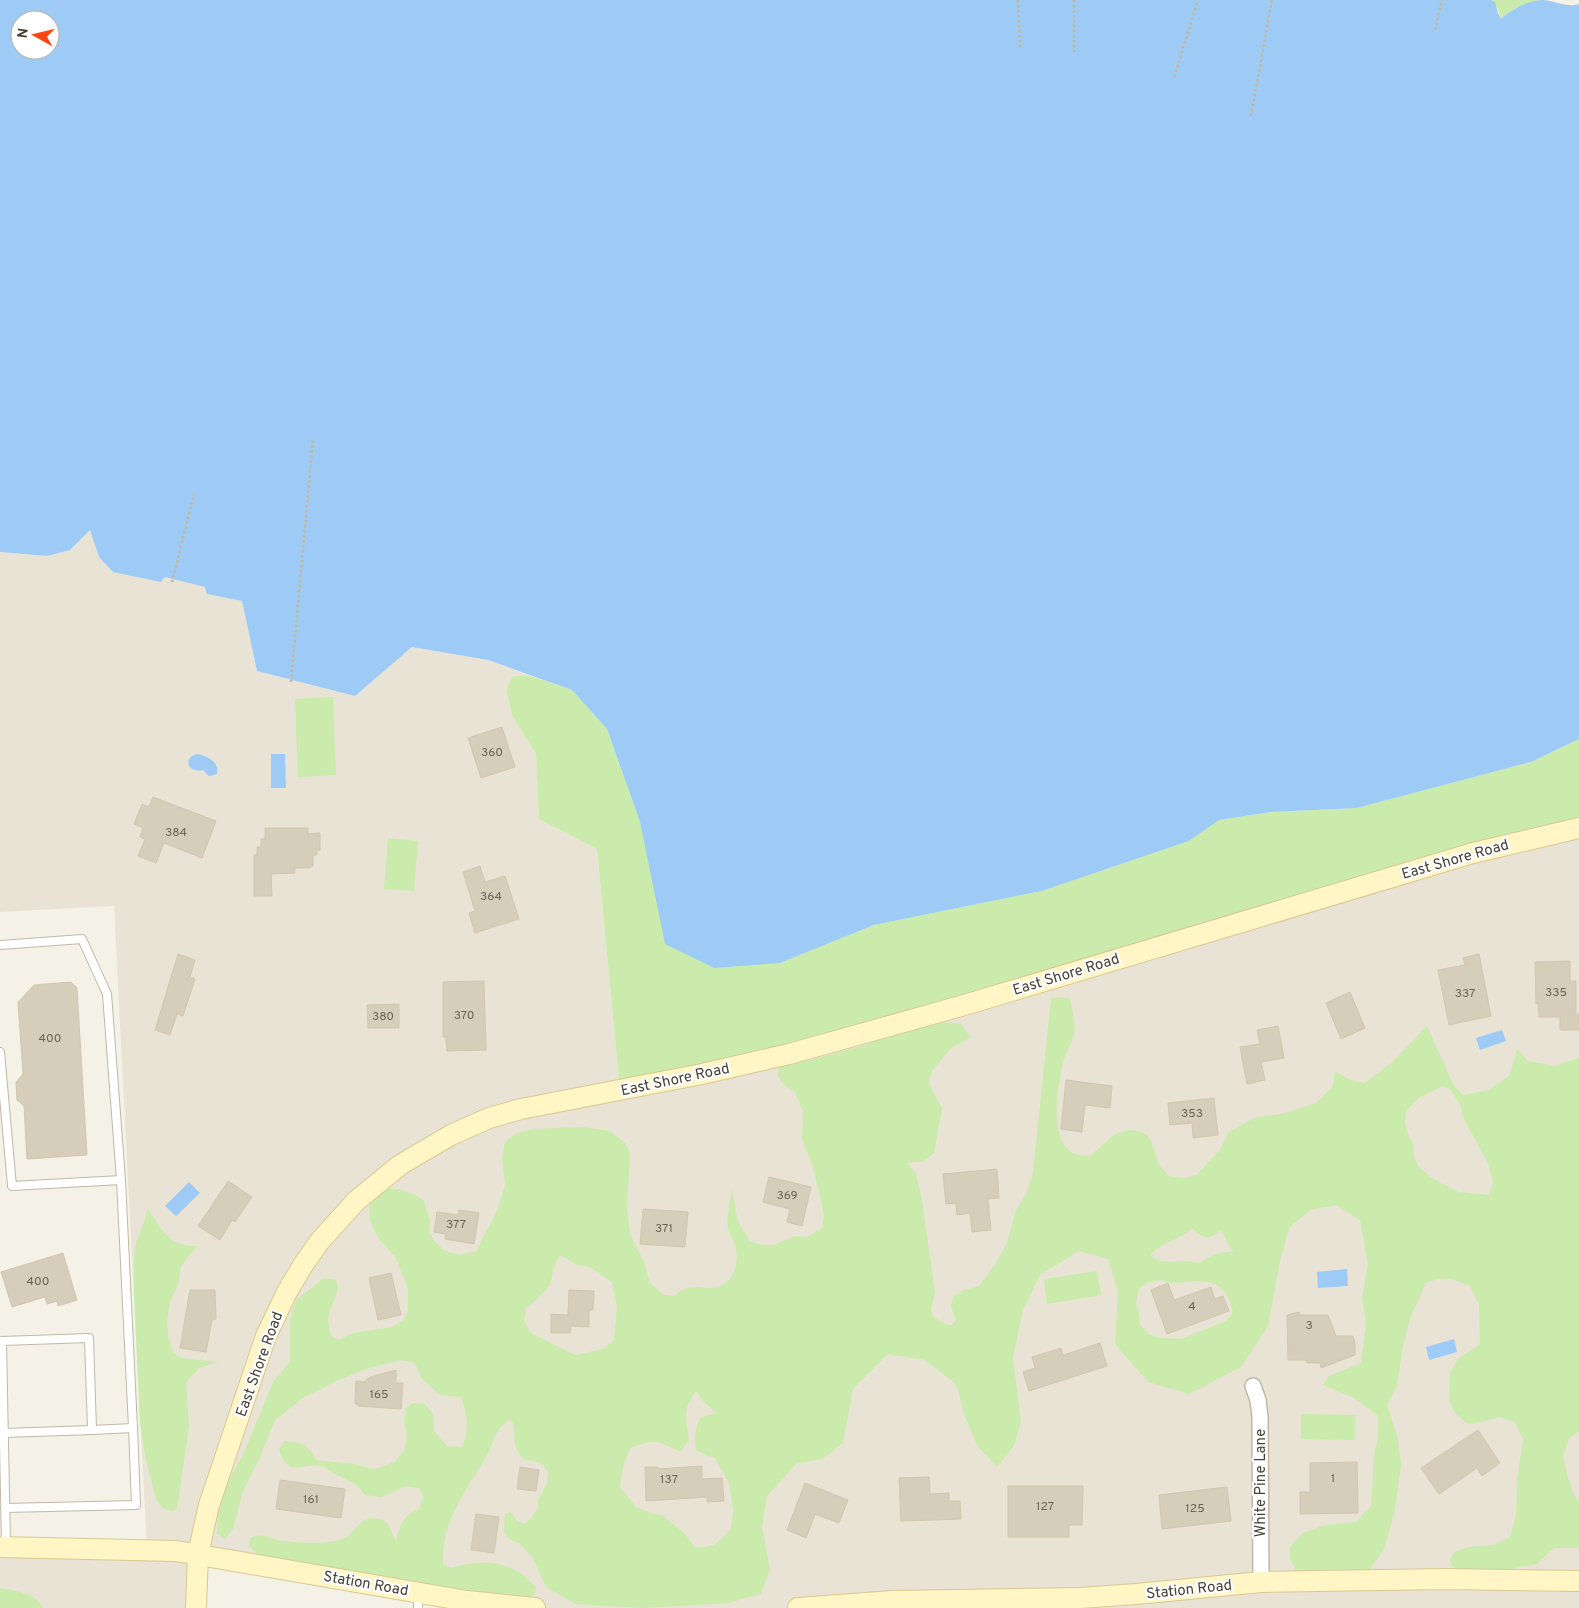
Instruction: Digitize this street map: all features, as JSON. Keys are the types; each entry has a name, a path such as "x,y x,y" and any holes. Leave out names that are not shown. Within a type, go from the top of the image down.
{"main road":[{"name":"East Shore Road","path":"196,1608 198,1554 209,1505 266,1336 287,1292 302,1265 320,1241 356,1201 400,1165 451,1135 488,1118 521,1109 702,1074 790,1054 961,1006 1464,856 1535,837 1579,828"},
{"path":"3,1547 176,1551 198,1554"},
{"name":"Station Road","path":"198,1554 418,1600 467,1601 535,1608"},
{"name":"Station Road","path":"798,1608 893,1602 1080,1598 1261,1582 1427,1579 1579,1581"}],"street":[{"name":"White Pine Lane","path":"1253,1386 1258,1400 1260,1417 1261,1582"}],"lane":[{"path":"0,945 82,939 107,994 121,1180 136,1505 5,1508"},
{"path":"0,1052 12,1186 121,1180"},
{"path":"3,1547 5,1508 2,1341 89,1338 92,1430"},
{"path":"4,1433 133,1428"}],"path":[{"path":"1018,0 1020,49"},
{"path":"1074,0 1074,52"},
{"path":"1174,77 1198,0"},
{"path":"1251,116 1272,0"},
{"path":"1435,30 1442,0"},
{"path":"291,682 313,439"},
{"path":"172,582 194,494"}],"shaded area":[{"path":"90,530 99,557 161,582 165,577 206,587 207,594 242,601 257,671 355,696 412,647 488,660 531,676 514,677 513,717 536,754 539,819 597,849 620,1089 1579,828 1579,1608 451,1608 199,1554 197,1608 0,1608 0,1547 147,1550 114,906 0,912 0,552 47,556 70,550"}],"green space":[{"path":"1491,0 1540,0 1515,8 1501,19 1497,7"},
{"path":"514,676 531,676 572,690 607,729 640,822 780,963 874,925 1042,891 1189,841 1218,820 1271,812 1357,808 1531,762 1579,739 1579,828 961,1006 620,1090 597,849 539,819 536,754 513,717 507,692 509,682"},
{"path":"333,697 336,775 298,777 295,699"},
{"path":"388,838 418,841 414,891 384,889"},
{"path":"1061,997 1070,999 1074,1021 1074,1034 1064,1059 1059,1081 1057,1121 1059,1134 1064,1144 1073,1153 1090,1156 1114,1135 1127,1130 1140,1131 1147,1135 1151,1141 1159,1165 1169,1176 1184,1178 1196,1175 1219,1151 1229,1132 1256,1117 1281,1114 1316,1103 1333,1086 1335,1071 1350,1080 1365,1083 1391,1063 1427,1026 1454,1086 1463,1095 1489,1090 1510,1075 1517,1049 1528,1061 1554,1066 1579,1058 1579,1431 1569,1439 1563,1456 1574,1495 1579,1501 1579,1548 1554,1548 1537,1564 1490,1573 1462,1572 1452,1566 1450,1561 1454,1552 1469,1547 1493,1545 1510,1537 1516,1515 1517,1481 1523,1439 1515,1422 1499,1417 1467,1424 1455,1413 1449,1400 1450,1373 1458,1359 1480,1344 1479,1305 1470,1286 1453,1280 1439,1279 1426,1283 1411,1316 1403,1345 1397,1386 1387,1404 1398,1439 1401,1465 1395,1510 1384,1549 1370,1569 1329,1575 1296,1571 1290,1559 1290,1547 1302,1533 1326,1525 1356,1522 1371,1506 1374,1455 1378,1438 1378,1416 1354,1398 1323,1385 1329,1376 1361,1363 1366,1325 1362,1298 1368,1265 1360,1220 1336,1205 1310,1210 1289,1228 1280,1261 1268,1326 1241,1367 1189,1394 1148,1382 1115,1344 1118,1291 1108,1259 1079,1251 1040,1275 1023,1310 1013,1357 1021,1422 1014,1446 997,1467 978,1447 964,1414 957,1385 925,1360 888,1354 853,1389 843,1443 824,1458 796,1464 767,1496 762,1526 770,1570 761,1594 728,1603 643,1608 576,1604 546,1587 533,1558 520,1544 508,1538 504,1532 505,1514 511,1512 517,1521 525,1524 533,1516 538,1508 538,1500 547,1483 548,1472 540,1463 526,1460 521,1456 515,1444 514,1427 511,1419 497,1432 488,1454 456,1508 446,1535 443,1549 443,1564 451,1568 486,1562 507,1566 527,1578 536,1587 535,1594 526,1600 499,1599 258,1555 249,1546 250,1538 255,1536 259,1535 293,1542 329,1542 345,1538 361,1522 369,1518 385,1521 396,1541 400,1526 405,1518 418,1510 423,1498 419,1488 406,1486 381,1497 365,1495 355,1485 324,1467 310,1466 298,1468 288,1465 279,1450 284,1441 290,1441 303,1444 310,1450 316,1460 354,1464 374,1469 395,1462 405,1449 407,1434 404,1421 406,1408 413,1403 425,1404 433,1414 434,1431 447,1446 462,1447 466,1435 467,1422 461,1397 440,1395 421,1378 415,1363 401,1360 372,1367 336,1381 303,1398 275,1420 243,1491 233,1529 225,1539 217,1534 218,1512 226,1484 243,1455 273,1382 290,1362 290,1320 296,1300 324,1278 336,1280 336,1295 328,1319 331,1336 338,1340 353,1333 392,1327 403,1321 408,1311 408,1289 396,1258 379,1239 370,1221 369,1203 377,1194 389,1188 402,1190 417,1196 424,1201 430,1220 429,1232 435,1242 444,1250 459,1255 476,1251 497,1211 505,1185 502,1157 505,1142 517,1133 533,1129 582,1127 610,1131 626,1144 630,1154 627,1207 630,1234 644,1262 650,1283 664,1295 674,1296 685,1289 717,1287 723,1285 731,1277 737,1261 735,1246 728,1228 732,1189 738,1222 750,1241 762,1245 774,1245 795,1236 807,1237 822,1228 824,1216 821,1200 812,1164 802,1139 803,1111 795,1092 784,1085 778,1076 779,1066 786,1059 811,1060 865,1045 888,1033 937,1022 960,1023 971,1037 950,1049 931,1072 929,1084 942,1108 934,1153 924,1161 908,1163 916,1174 922,1200 935,1293 931,1309 933,1317 945,1324 952,1325 956,1320 951,1307 953,1297 964,1290 979,1286 996,1263 1007,1243 1016,1210 1026,1194 1033,1173 1051,998","holes":["1443,1086 1450,1089 1460,1104 1462,1116 1488,1163 1493,1182 1489,1195 1458,1192 1432,1178 1418,1166 1414,1157 1413,1144 1405,1123 1406,1111 1420,1097","1193,1228 1203,1237 1209,1237 1221,1230 1230,1248 1234,1251 1213,1255 1200,1263 1162,1261 1150,1255 1160,1247","560,1255 577,1265 590,1267 612,1282 617,1306 614,1340 603,1349 575,1355 531,1333 524,1321 526,1308 550,1285 554,1267","1161,1280 1177,1283 1210,1282 1216,1284 1225,1292 1233,1312 1226,1321 1181,1339 1161,1338 1148,1334 1140,1325 1139,1311 1136,1303 1139,1288 1148,1282","697,1391 702,1400 716,1413 700,1418 695,1434 696,1450 715,1458 729,1483 733,1510 731,1530 714,1545 701,1548 695,1547 683,1532 662,1515 653,1514 636,1507 620,1487 623,1467 630,1448 656,1442 680,1452 689,1440 686,1414 689,1402"]},
{"path":"147,1208 162,1230 172,1240 187,1246 197,1246 181,1266 178,1285 170,1302 167,1321 168,1336 173,1352 181,1358 218,1362 199,1368 186,1383 189,1426 177,1509 172,1511 163,1509 156,1499 146,1460 140,1423 134,1261 136,1243 145,1220"},
{"path":"1097,1271 1101,1295 1047,1304 1044,1279"},
{"path":"1301,1414 1356,1415 1355,1440 1301,1439"},
{"path":"0,1588 30,1595 43,1608 0,1608"}],"water":[{"path":"0,0 1491,0 1495,2 1501,19 1521,6 1538,0 1570,5 1579,4 1579,739 1531,762 1357,808 1271,812 1219,820 1189,841 1042,891 874,925 780,963 714,968 665,944 640,822 607,729 572,690 488,660 412,647 355,696 257,671 242,601 207,594 205,587 165,577 161,582 113,572 99,557 90,530 70,550 47,556 0,552"},
{"path":"197,754 209,758 215,763 217,774 209,776 203,770 198,771 191,768 188,762 192,756"},
{"path":"271,754 285,754 286,788 271,788"},
{"path":"1502,1030 1506,1041 1480,1050 1476,1038"},
{"path":"189,1182 200,1193 176,1216 165,1206"},
{"path":"1347,1269 1348,1286 1318,1288 1317,1272"},
{"path":"1454,1339 1457,1352 1429,1360 1426,1347"}],"building":[{"path":"502,727 515,767 481,778 468,738"},
{"path":"153,797 216,821 202,858 164,843 156,863 138,856 145,839 140,837 143,828 134,824 142,804 149,807"},
{"path":"265,828 308,828 308,834 320,833 320,850 317,850 317,855 313,855 313,866 310,866 310,868 295,868 295,873 271,874 272,896 254,896 254,855 257,855 257,847 261,847 261,839 265,839"},
{"path":"480,866 485,882 505,876 519,919 475,933 469,913 475,911 463,872"},
{"path":"178,954 195,960 190,977 195,979 183,1016 177,1014 170,1035 155,1030"},
{"path":"1479,954 1491,1016 1449,1025 1438,970 1465,965 1463,958"},
{"path":"1570,961 1570,981 1576,981 1576,1014 1579,1014 1579,1030 1560,1030 1560,1017 1539,1017 1538,1003 1536,1004 1535,962"},
{"path":"484,981 486,1050 447,1051 446,1037 443,1037 443,982"},
{"path":"71,982 77,988 87,1155 27,1159 24,1106 17,1100 16,1082 23,1074 18,1002 34,985"},
{"path":"1350,992 1365,1028 1341,1039 1326,1003"},
{"path":"399,1004 399,1028 368,1028 367,1005"},
{"path":"1278,1026 1284,1058 1261,1062 1265,1080 1247,1084 1240,1047 1260,1044 1257,1030"},
{"path":"1066,1080 1112,1086 1110,1108 1085,1105 1082,1132 1061,1129"},
{"path":"1214,1098 1218,1135 1193,1138 1192,1123 1170,1125 1168,1103"},
{"path":"997,1169 999,1198 988,1199 991,1230 972,1232 970,1213 957,1215 956,1203 946,1204 943,1174"},
{"path":"769,1177 811,1187 802,1226 787,1222 790,1209 763,1202"},
{"path":"228,1181 252,1197 235,1222 232,1220 220,1240 198,1226"},
{"path":"643,1209 688,1212 685,1247 640,1244"},
{"path":"459,1210 479,1213 474,1244 445,1239 446,1234 434,1232 437,1212 458,1215"},
{"path":"63,1253 77,1300 58,1306 57,1301 47,1304 45,1297 12,1307 1,1272"},
{"path":"391,1273 401,1315 378,1320 369,1278"},
{"path":"1168,1283 1174,1300 1211,1287 1215,1299 1223,1296 1229,1311 1167,1334 1151,1290"},
{"path":"190,1290 215,1290 216,1319 212,1320 206,1352 180,1348"},
{"path":"569,1290 594,1291 593,1310 589,1310 589,1327 571,1326 570,1333 551,1333 551,1314 568,1315"},
{"path":"1299,1312 1300,1315 1328,1315 1336,1336 1353,1336 1355,1355 1321,1368 1320,1363 1307,1363 1306,1360 1288,1360 1287,1315"},
{"path":"1100,1343 1107,1366 1029,1391 1023,1372 1035,1368 1032,1357 1061,1348 1063,1355"},
{"path":"396,1370 396,1383 403,1383 401,1409 358,1406 358,1404 355,1404 356,1381 364,1382 370,1377"},
{"path":"1478,1430 1500,1463 1482,1476 1477,1468 1439,1494 1421,1468"},
{"path":"1357,1462 1358,1513 1300,1514 1300,1492 1310,1492 1310,1463"},
{"path":"702,1466 702,1479 722,1478 724,1501 707,1502 707,1497 646,1501 645,1467 658,1467 658,1469"},
{"path":"520,1467 539,1470 536,1491 517,1489"},
{"path":"929,1477 930,1494 949,1493 949,1501 960,1501 961,1519 901,1521 899,1478"},
{"path":"280,1480 345,1489 341,1518 276,1509"},
{"path":"805,1483 848,1500 839,1523 815,1514 806,1538 787,1530"},
{"path":"1008,1486 1083,1486 1082,1525 1069,1525 1069,1537 1008,1537"},
{"path":"1227,1487 1231,1521 1162,1529 1159,1495"},
{"path":"476,1514 499,1517 494,1553 471,1550"}]}
